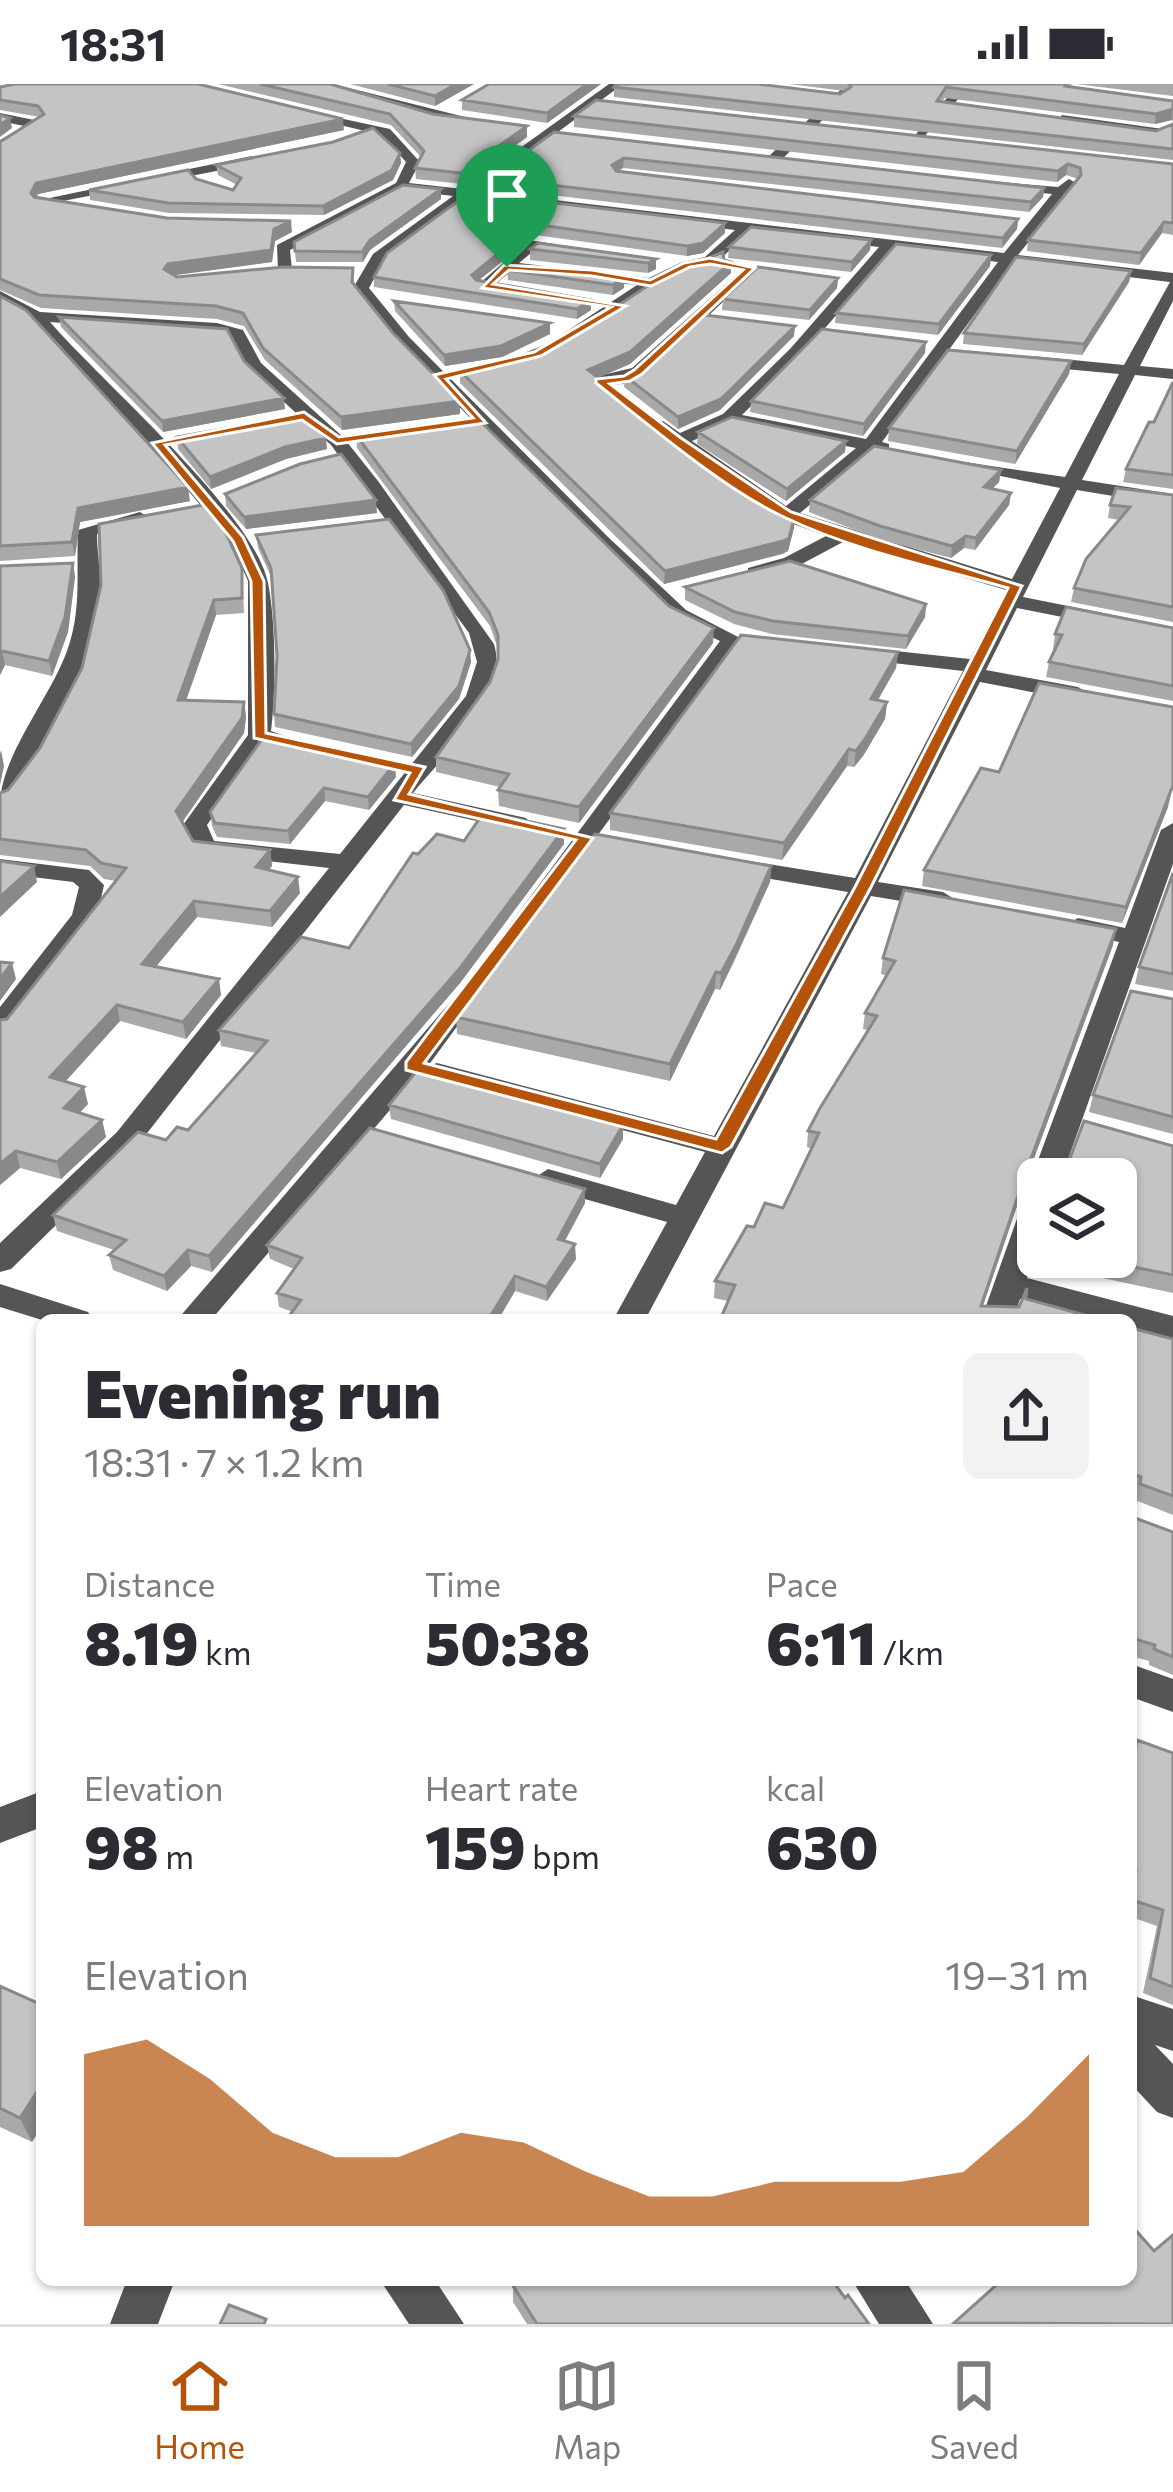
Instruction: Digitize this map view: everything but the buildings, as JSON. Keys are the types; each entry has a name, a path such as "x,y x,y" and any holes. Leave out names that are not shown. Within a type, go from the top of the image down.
{"street":[{"path":"317,84 485,122"},
{"path":"346,92 369,84"},
{"path":"200,1314 375,1129 412,1066 573,835 743,640 679,614 673,592 601,541 472,423 450,375 380,300 361,288 362,264 554,132 603,104 617,84"},
{"path":"776,158 854,84"},
{"path":"915,138 966,84"},
{"path":"820,94 840,96"},
{"path":"421,120 455,105"},
{"path":"1062,105 1052,118 1165,134 1173,128"},
{"path":"944,106 964,108"},
{"path":"293,110 379,130 408,152 412,162 401,186"},
{"path":"0,117 35,124 0,146"},
{"path":"782,124 828,129"},
{"path":"346,140 404,126"},
{"path":"893,136 938,141"},
{"path":"93,209 42,201 272,155"},
{"path":"753,155 799,160"},
{"path":"196,173 212,186"},
{"path":"787,515 871,445 1035,222 1059,191 1081,173"},
{"path":"988,183 1059,191"},
{"path":"282,248 401,186 589,200 688,213 747,226 1009,258 1171,293 1011,593 863,887 632,1314"},
{"path":"826,236 845,219"},
{"path":"1013,219 1035,222"},
{"path":"287,222 324,224"},
{"path":"710,261 747,226"},
{"path":"513,291 485,286 534,244 603,253"},
{"path":"676,441 730,418 823,332 848,281 890,244"},
{"path":"282,248 320,251"},
{"path":"282,248 285,271"},
{"path":"645,259 687,265"},
{"path":"507,364 538,354 570,328 621,306 651,283 687,265 710,261 771,272"},
{"path":"507,267 651,283"},
{"path":"622,398 600,381 626,379 638,372 751,268"},
{"path":"592,273 578,292 621,306"},
{"path":"0,296 37,316 85,373 168,441 239,540 257,581 259,735 195,825 205,847 343,862"},
{"path":"0,1261 127,1139 399,796 409,768 488,680 491,659 479,633 341,448 254,366 237,333 37,316"},
{"path":"697,316 720,319"},
{"path":"791,328 823,332"},
{"path":"517,346 538,354"},
{"path":"1005,358 1173,374"},
{"path":"640,412 787,515 1011,593 1173,633"},
{"path":"284,420 304,416"},
{"path":"730,418 913,456"},
{"path":"934,461 1173,500"},
{"path":"0,799 28,753 74,654 90,595 75,567 88,530 166,514"},
{"path":"374,523 397,520"},
{"path":"729,579 791,562 841,535"},
{"path":"239,540 261,537"},
{"path":"842,651 973,670 1107,699"},
{"path":"259,735 317,749"},
{"path":"0,751 28,753"},
{"path":"399,796 573,835"},
{"path":"1057,1158 1077,1122 1123,993 1131,937 1166,862 1173,830"},
{"path":"706,861 973,905"},
{"path":"0,866 80,875 92,885 84,916 4,1016"},
{"path":"1041,918 1131,937"},
{"path":"412,1066 722,1147"},
{"path":"524,1172 684,1217"},
{"path":"999,1314 1017,1264"},
{"path":"1010,1285 1120,1314"},
{"path":"0,1295 59,1314"},
{"path":"1137,1319 1173,1328"},
{"path":"1137,1682 1173,1696"},
{"path":"0,1825 36,1811"},
{"path":"1137,2018 1173,2030"},
{"path":"1137,2058 1173,2096"},
{"path":"134,2324 149,2286"},
{"path":"409,2286 440,2324"},
{"path":"880,2286 909,2324"}],"route":[{"path":"710,261 751,268 638,372 626,379 600,381 676,441 787,515 867,544 1015,586 863,887 722,1147 412,1066 586,838 399,796 419,770 259,735 257,581 239,540 158,443 304,416 337,441 482,421 438,377 538,354 621,306 485,286 507,267 651,283 687,265 710,261"}]}
